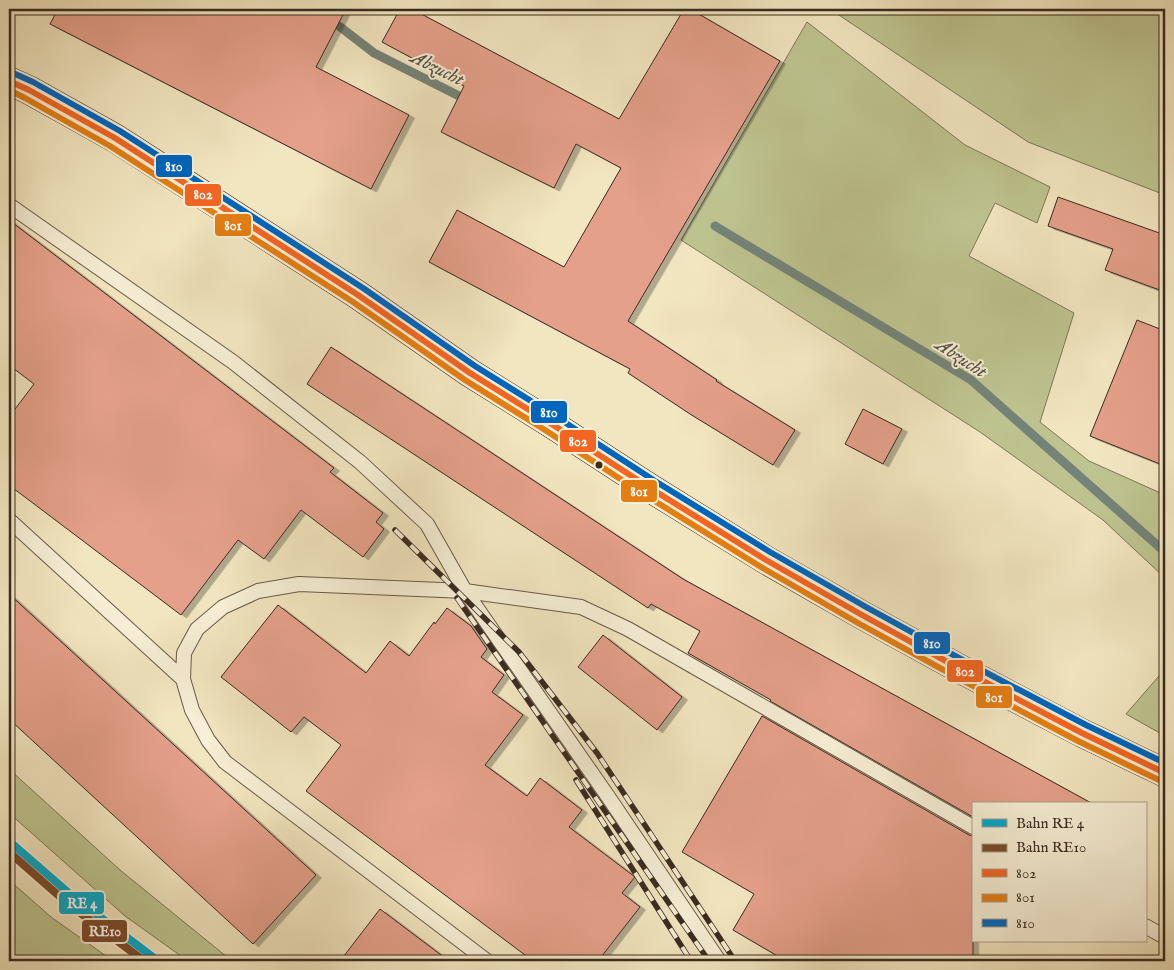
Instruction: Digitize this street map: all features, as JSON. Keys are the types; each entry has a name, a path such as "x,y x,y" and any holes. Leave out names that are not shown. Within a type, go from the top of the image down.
{"main road":[{"path":"9,81 30,90 115,138 358,295 470,373 766,560 964,671 1082,733 1165,773"}],"lane":[{"path":"9,205 234,362 360,462 427,524 465,591 609,798 719,961"},
{"path":"9,520 183,679"},
{"path":"487,961 225,762 208,740 192,710 183,679 184,653 197,630 223,607 258,591 299,584 465,591 581,607 628,628 972,826"},
{"path":"1146,926 1165,936"}],"green space":[{"path":"830,9 1165,9 1165,195 1028,142"},
{"path":"807,22 965,145 1050,187 1037,223 995,203 969,256 1074,313 1040,422 1089,461 1165,495 1165,578 1103,520 980,432 681,240"},
{"path":"1165,669 1165,736 1126,714"},
{"path":"9,769 120,870 232,961 188,961 125,916 9,813"},
{"path":"9,880 51,917 113,961 9,961"}],"building":[{"path":"58,9 346,9 316,67 409,115 371,189 50,24"},
{"path":"400,9 412,9 619,119 684,9 690,9 780,61 628,321 716,381 795,430 773,465 628,373 630,369 429,262 457,210 564,267 621,168 576,144 554,188 441,132 464,86 382,42"},
{"path":"1058,197 1165,235 1165,292 1105,270 1113,249 1048,226"},
{"path":"9,220 334,468 330,472 383,513 376,522 384,529 363,557 301,510 264,559 238,540 181,615 9,485 9,417 34,384 9,365"},
{"path":"1137,320 1165,331 1165,466 1090,436"},
{"path":"331,347 683,579 1089,802 972,802 972,816 688,653 700,631 651,604 648,608 307,384"},
{"path":"863,409 902,429 883,464 845,444"},
{"path":"9,594 316,875 253,944 9,719"},
{"path":"278,605 366,673 390,641 409,656 434,622 435,624 447,608 471,626 487,649 481,657 504,675 492,692 523,715 485,765 527,796 540,778 582,810 569,827 635,877 622,893 640,907 598,961 533,961 306,791 341,745 304,717 291,732 221,677"},
{"path":"603,635 682,697 657,730 578,667"},
{"path":"762,716 972,836 973,961 786,961 733,930 754,894 682,852"},
{"path":"380,909 449,961 340,961"}],"waterway":[{"name":"Abzucht","path":"329,20 374,53 469,101"},
{"name":"Abzucht","path":"715,226 971,380 1165,552"}],"railway":[{"path":"395,530 519,652 597,753 735,961"},
{"path":"457,598 709,961"},
{"path":"576,780 691,961"}],"transit line":[{"name":"810","path":"13,73 33,82 120,131 363,288 475,366 770,552 968,663 1086,725 1165,763"},
{"name":"802","path":"9,81 29,90 115,138 358,295 470,373 766,560 964,671 1082,733 1165,773"},
{"name":"801","path":"9,90 110,146 353,302 465,380 761,567 960,679 1078,741 1161,781"},
{"path":"9,841 71,895 158,961"}],"rail line":[{"name":"RE10","path":"9,852 66,902 144,961"}]}
